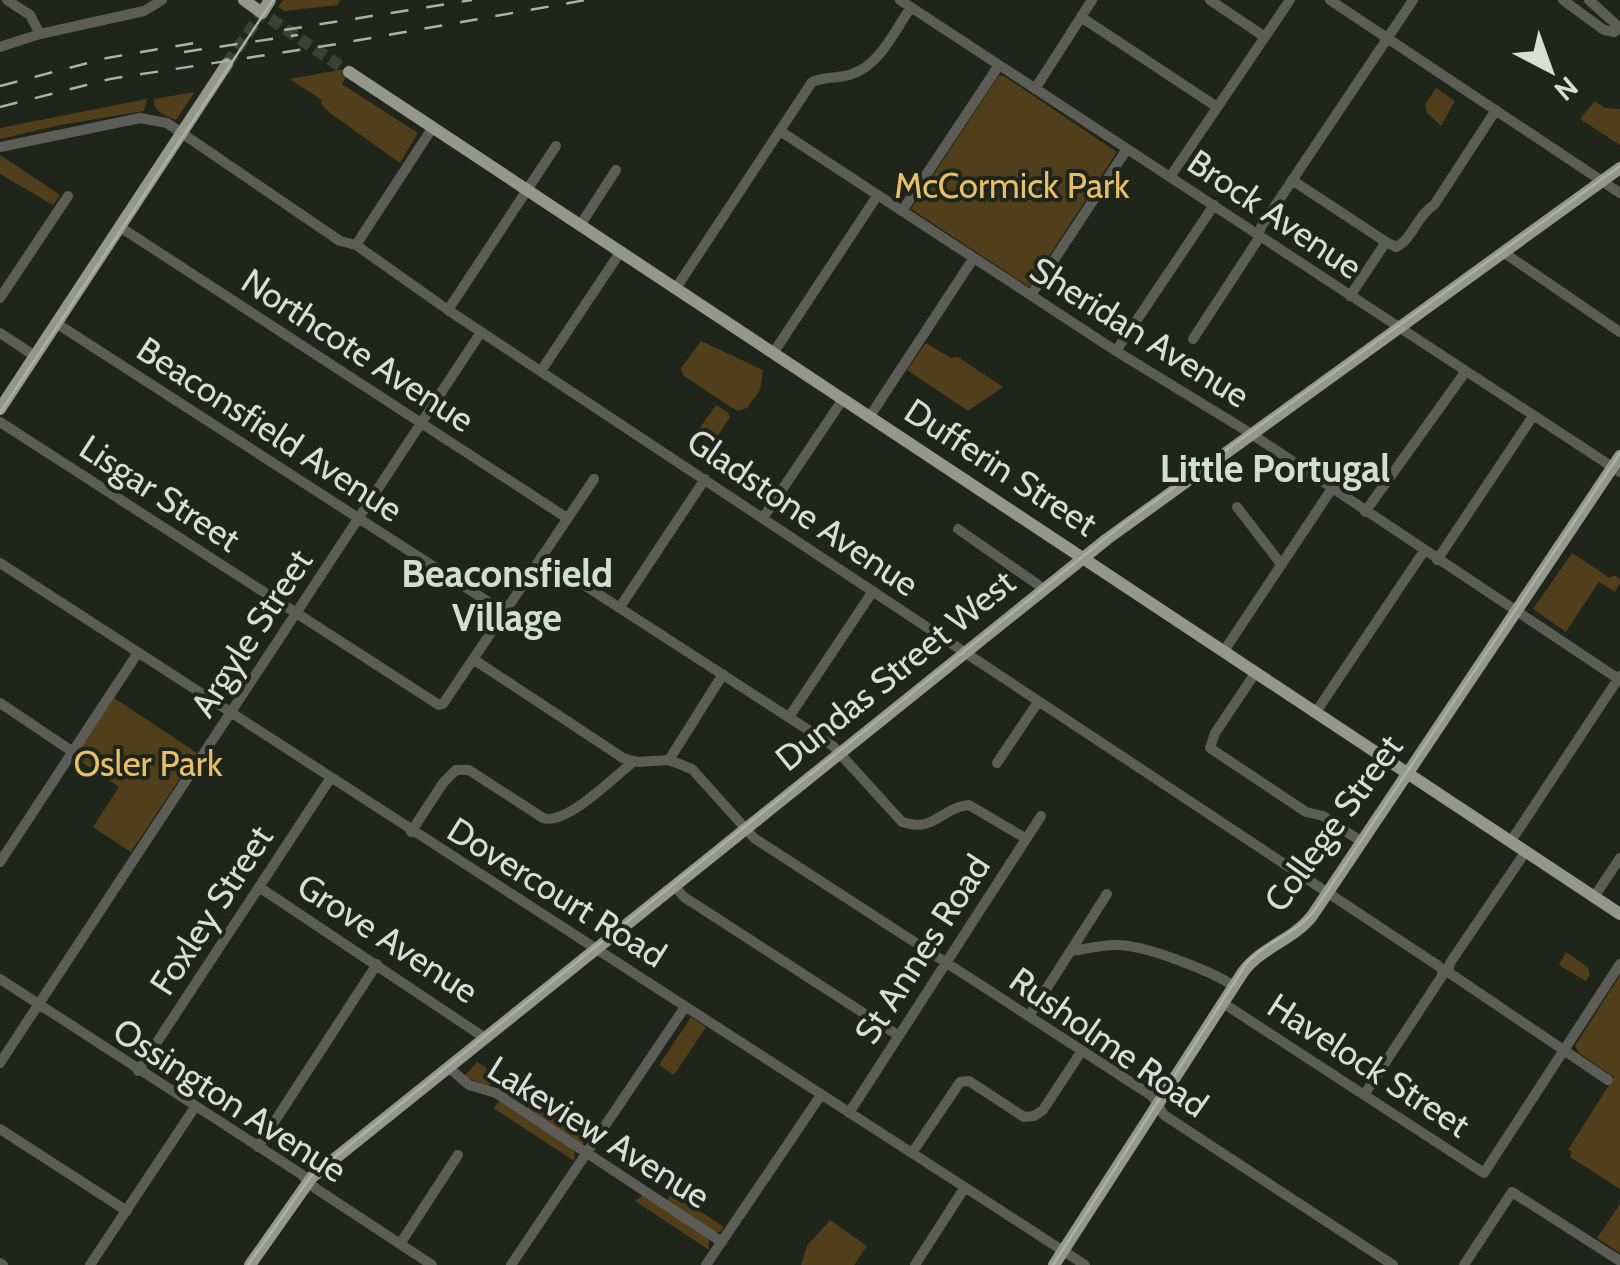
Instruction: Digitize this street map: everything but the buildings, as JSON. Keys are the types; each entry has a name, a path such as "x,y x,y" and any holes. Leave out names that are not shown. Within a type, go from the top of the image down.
{"main road":[{"path":"244,0 262,13 270,0"},
{"path":"0,409 228,64"},
{"name":"Dufferin Street","path":"349,72 1620,914"},
{"name":"Dundas Street West","path":"250,1265 308,1182 840,752 1084,557 1620,168"},
{"name":"College Street","path":"1054,1265 1234,986 1254,958 1301,929 1329,892 1514,611 1617,465"}],"street":[{"path":"7,0 30,15 40,34"},
{"path":"0,47 144,11 162,0"},
{"path":"1035,88 1092,0"},
{"path":"1210,0 1265,36"},
{"path":"1170,177 1290,0"},
{"path":"1330,0 1620,193"},
{"path":"1192,339 1292,180 1413,0"},
{"path":"1563,0 1604,30 1614,32 1620,28 1589,0"},
{"path":"676,288 812,82 848,76 874,60 906,3"},
{"name":"Brock Avenue","path":"906,3 1533,416 1617,465"},
{"path":"1081,17 1217,107"},
{"path":"902,211 999,65"},
{"path":"1292,180 1386,242 1402,244 1426,210 1434,206 1496,110"},
{"name":"Gladstone Avenue","path":"0,147 140,118 158,120 182,132 340,241 356,245 448,310 1608,1080"},
{"path":"356,245 433,127"},
{"name":"Sheridan Avenue","path":"780,131 1116,351 1251,434 1619,679"},
{"path":"448,310 556,146"},
{"path":"1031,296 1127,149"},
{"path":"580,224 616,170"},
{"path":"0,298 68,196"},
{"path":"774,352 877,196"},
{"path":"1116,351 1214,205"},
{"name":"Northcote Avenue","path":"120,226 567,518"},
{"path":"1350,296 1386,242"},
{"path":"541,371 621,251"},
{"path":"1503,252 1620,332"},
{"path":"870,416 974,259"},
{"name":"Beaconsfield Avenue","path":"56,323 504,612"},
{"name":"Argyle Street","path":"1,1058 482,332"},
{"path":"0,333 35,356"},
{"path":"1365,512 1466,371"},
{"path":"763,518 843,399"},
{"path":"1437,560 1533,416"},
{"name":"Lisgar Street","path":"0,422 439,705 472,659"},
{"path":"594,479 472,659 633,762"},
{"path":"620,607 705,479"},
{"path":"1224,651 1331,490"},
{"path":"1237,507 1281,564"},
{"path":"958,529 1044,589"},
{"path":"1316,712 1424,552"},
{"path":"541,557 840,752 902,822 927,825 968,804 1026,838"},
{"name":"Dovercourt Road","path":"0,564 1085,1265"},
{"path":"789,717 873,592"},
{"path":"0,862 5,844 138,654"},
{"path":"1256,672 1214,732 1210,748 1306,812 1323,816 1362,842"},
{"path":"669,760 723,674"},
{"path":"1511,841 1619,679"},
{"path":"997,763 1038,702"},
{"path":"0,703 72,752"},
{"path":"411,832 456,770 469,770 543,818 554,821 633,762 669,760 698,773 744,829"},
{"name":"Foxley Street","path":"138,1071 330,779"},
{"name":"St Annes Road","path":"849,1112 1040,816"},
{"name":"Rusholme Road","path":"744,829 1152,1096 1164,1114 1394,1265"},
{"path":"1364,1095 1526,851"},
{"path":"1594,897 1620,858"},
{"path":"674,886 899,1036"},
{"name":"Grove Avenue","path":"259,887 485,1038"},
{"path":"1029,1016 1107,894"},
{"path":"1071,951 1128,946 1216,975 1234,986"},
{"path":"258,1147 376,964"},
{"path":"1563,1050 1620,964"},
{"name":"Ossington Avenue","path":"0,978 432,1265"},
{"name":"Havelock Street","path":"1223,1002 1484,1174 1563,1050"},
{"path":"511,1265 684,1006"},
{"path":"912,1153 960,1082 969,1081 1024,1117 1034,1116 1044,1110 1081,1052"},
{"name":"Lakeview Avenue","path":"448,1068 470,1085 492,1091 722,1242"},
{"path":"706,1265 821,1095"},
{"path":"90,1265 195,1107"},
{"path":"0,1129 126,1211"},
{"path":"400,1244 458,1154"},
{"path":"915,1265 965,1187"},
{"path":"1464,1265 1512,1192 1620,1261"}],"green space":[{"path":"283,0 340,0 338,5 284,11 278,7"},
{"path":"351,68 342,84 418,133 400,163 330,113 322,100 289,79"},
{"name":"McCormick Park","path":"999,75 1117,152 1029,287 911,209"},
{"path":"1436,88 1455,101 1441,126 1427,113 1425,105"},
{"path":"195,92 176,120 155,107 154,99"},
{"path":"147,99 144,111 0,139 0,128"},
{"path":"1595,101 1605,108 1620,109 1620,145 1580,119"},
{"path":"0,155 60,195 53,205 0,174"},
{"path":"701,341 763,370 760,390 747,408 732,408 683,375 681,368"},
{"path":"926,343 951,358 958,357 1003,387 968,411 907,370"},
{"path":"716,405 730,417 713,438 699,429"},
{"path":"1572,553 1610,578 1614,575 1620,583 1615,592 1599,582 1566,632 1533,609"},
{"name":"Osler Park","path":"114,698 197,753 131,852 93,827 119,787 74,757"},
{"path":"1566,952 1588,967 1586,981 1559,965"},
{"path":"1620,975 1620,1189 1570,1157 1572,1152 1568,1150 1614,1077 1575,1046"},
{"path":"691,1017 706,1027 674,1075 659,1065"},
{"path":"477,1062 497,1075 489,1086 464,1077"},
{"path":"500,1101 574,1150 575,1158 493,1108"},
{"path":"532,1101 588,1139 582,1144 527,1109"},
{"path":"672,1193 724,1227 715,1232 667,1201"},
{"path":"643,1195 709,1238 709,1250 635,1201"},
{"path":"1620,1204 1620,1253 1597,1238"},
{"path":"830,1220 867,1246 854,1265 801,1265 807,1246"}],"tunnel":[{"path":"227,64 262,13 349,72"}],"tram line":[{"path":"0,413 273,0"},
{"path":"248,1265 311,1176 737,833 1122,525 1620,166"},
{"path":"1053,1265 1246,964 1314,911 1620,453"}],"railway":[{"path":"284,30 472,0"},
{"path":"0,107 110,79 586,0"},
{"path":"184,52 298,35"},
{"path":"0,86 107,58 200,42"}],"district":[{"name":"Little Portugal","path":"1275,468"},
{"name":"Beaconsfield Village","path":"507,595"}]}
